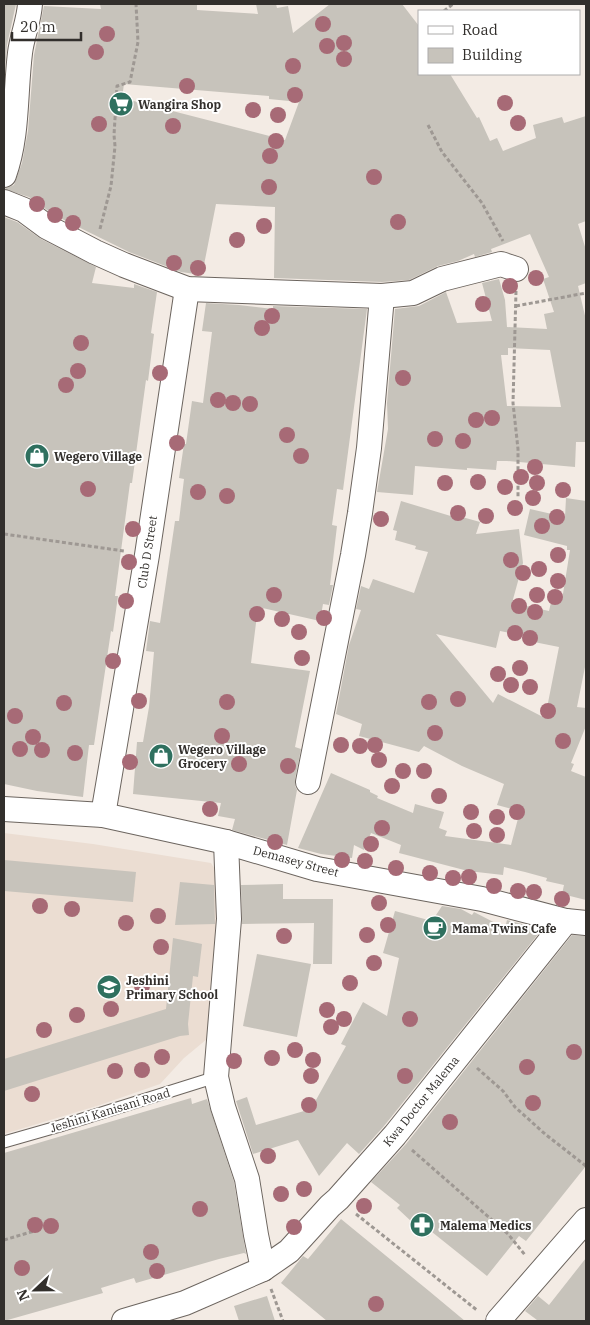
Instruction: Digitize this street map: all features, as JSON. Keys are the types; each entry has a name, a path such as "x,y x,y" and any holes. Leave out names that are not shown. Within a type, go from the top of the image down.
{"street":[{"path":"4,175 15,122 20,51 30,15 30,4"},
{"path":"4,202 24,210 47,227 95,252 124,265 187,288 382,296 413,293 442,279 501,264 516,269"},
{"name":"Club D Street","path":"103,815 147,555 187,288"},
{"path":"308,782 357,530 369,448 382,296"},
{"name":"Demasey Street","path":"4,809 103,815 226,842 316,869 482,899 576,922"},
{"path":"124,1321 185,1303 263,1269 247,1179 223,1106 216,1077 229,919 226,842"},
{"name":"Kwa Doctor Malema","path":"263,1269 289,1251 330,1206 338,1200 395,1135 461,1052 576,922"},
{"path":"491,1318 541,1274 586,1220"}],"lane":[{"name":"Jeshini Kanisani Road","path":"4,1142 216,1077"}],"path":[{"path":"95,252 111,186 115,146 117,86 130,82 138,42 136,4"},
{"path":"428,125 442,152 482,202 509,251 516,269 513,403 518,449 518,498"},
{"path":"516,306 586,293"},
{"path":"4,534 76,543 147,555"},
{"path":"461,1052 503,1091 515,1107 545,1134 586,1166"},
{"path":"395,1135 508,1234 541,1274"},
{"path":"338,1200 491,1318"},
{"path":"4,1240 41,1229"},
{"path":"263,1269 283,1321"}],"shaded area":[{"name":"Jeshini Primary School","path":"4,833 93,844 211,863 219,876 222,894 207,1039 184,1058 160,1084 100,1105 4,1134"}],"building":[{"path":"4,4 16,4 7,45 4,81"},
{"path":"100,4 197,4 197,10 258,14 256,4 276,4 277,8 288,6 293,33 330,4 402,4 418,25 418,75 451,75 477,118 479,117 490,141 497,138 503,151 536,138 533,125 562,117 564,123 586,116 586,221 578,224 586,250 586,283 578,286 586,320 586,442 576,442 575,467 507,461 497,461 496,470 415,466 413,495 377,492 388,429 387,403 395,309 419,306 446,292 457,323 492,321 482,283 499,279 505,300 507,327 547,329 544,314 554,312 543,279 549,277 530,234 491,249 492,252 475,257 474,254 458,261 438,266 409,280 382,282 274,278 275,207 216,204 202,275 181,272 129,252 54,215 29,197 4,189 14,185 22,163 28,131 34,55 44,6 101,9","holes":["124,84 269,96 269,99 299,102 285,140 122,98","508,348 550,350 561,407 507,406 501,355 508,355"]},
{"path":"4,217 17,222 41,239 96,267 92,283 134,288 134,284 157,292 151,333 154,334 148,381 146,380 132,483 130,483 115,596 118,596 113,632 111,631 94,745 89,745 83,797 37,791 4,784"},
{"path":"206,303 273,309 273,306 367,309 343,490 337,489 332,525 337,526 330,585 333,585 329,605 323,604 320,621 258,607 251,663 310,671 295,747 301,749 295,779 297,790 287,845 232,830 235,819 218,816 221,803 133,794 137,742 143,742 149,707 154,652 146,651 150,621 160,623 175,521 179,521 184,479 179,478 192,401 203,403 212,332 202,331"},
{"path":"566,498 586,501 586,662 577,707 586,708 586,726 571,763 574,764 571,771 586,777 586,900 562,894 564,885 546,881 547,878 525,872 504,867 503,875 468,871 399,853 401,845 371,833 364,850 354,845 352,858 321,854 298,848 331,773 370,790 370,792 378,796 377,798 413,813 415,804 444,812 439,828 447,831 445,836 511,845 520,811 497,805 504,784 462,766 424,746 419,752 359,736 362,724 336,714 349,645 361,610 356,609 361,586 369,589 373,579 414,593 428,552 415,549 416,546 395,540 397,531 393,530 401,501 454,517 455,515 480,522 476,534 519,529 523,563 512,603 549,611 552,598 562,600 570,550 567,550 567,546 524,535 530,509 565,517","holes":["500,631 534,638 534,642 559,647 545,718 498,694 493,703 436,634 496,648"]},
{"path":"4,860 136,872 133,902 4,891"},
{"path":"180,882 214,885 215,924 175,925"},
{"path":"283,884 283,899 333,899 332,964 313,964 314,923 242,924 241,885"},
{"path":"442,906 461,909 472,915 474,912 505,928 507,920 526,925 539,933 384,1126 359,1154 347,1143 319,1176 298,1140 253,1154 236,1101 247,1097 256,1125 311,1109 346,1046 341,1044 363,1002 387,1016 399,958 383,953 395,911 432,921"},
{"path":"572,935 586,936 586,1166 526,1241 519,1236 487,1276 432,1232 428,1237 397,1208 400,1205 371,1182 406,1144"},
{"path":"173,938 202,944 198,977 193,976 188,1024 189,1035 180,1036 4,1091 4,1059 166,1009"},
{"path":"257,954 311,964 297,1037 243,1026"},
{"path":"191,1098 192,1104 207,1099 234,1182 246,1254 219,1259 136,1283 134,1278 101,1288 103,1293 4,1321 4,1153"},
{"path":"341,1219 465,1321 327,1321 281,1283 303,1256 308,1259"},
{"path":"586,1258 586,1321 536,1321 525,1311 538,1296 549,1305"},
{"path":"267,1296 275,1321 239,1321 234,1306"}],"place":[{"name":"Wangira Shop","path":"121,104"},
{"name":"Wegero Village","path":"37,456"},
{"name":"Wegero Village Grocery","path":"161,756"},
{"name":"Mama Twins Cafe","path":"435,928"},
{"name":"Jeshini Primary School","path":"109,987"},
{"name":"Malema Medics","path":"422,1225"}]}
